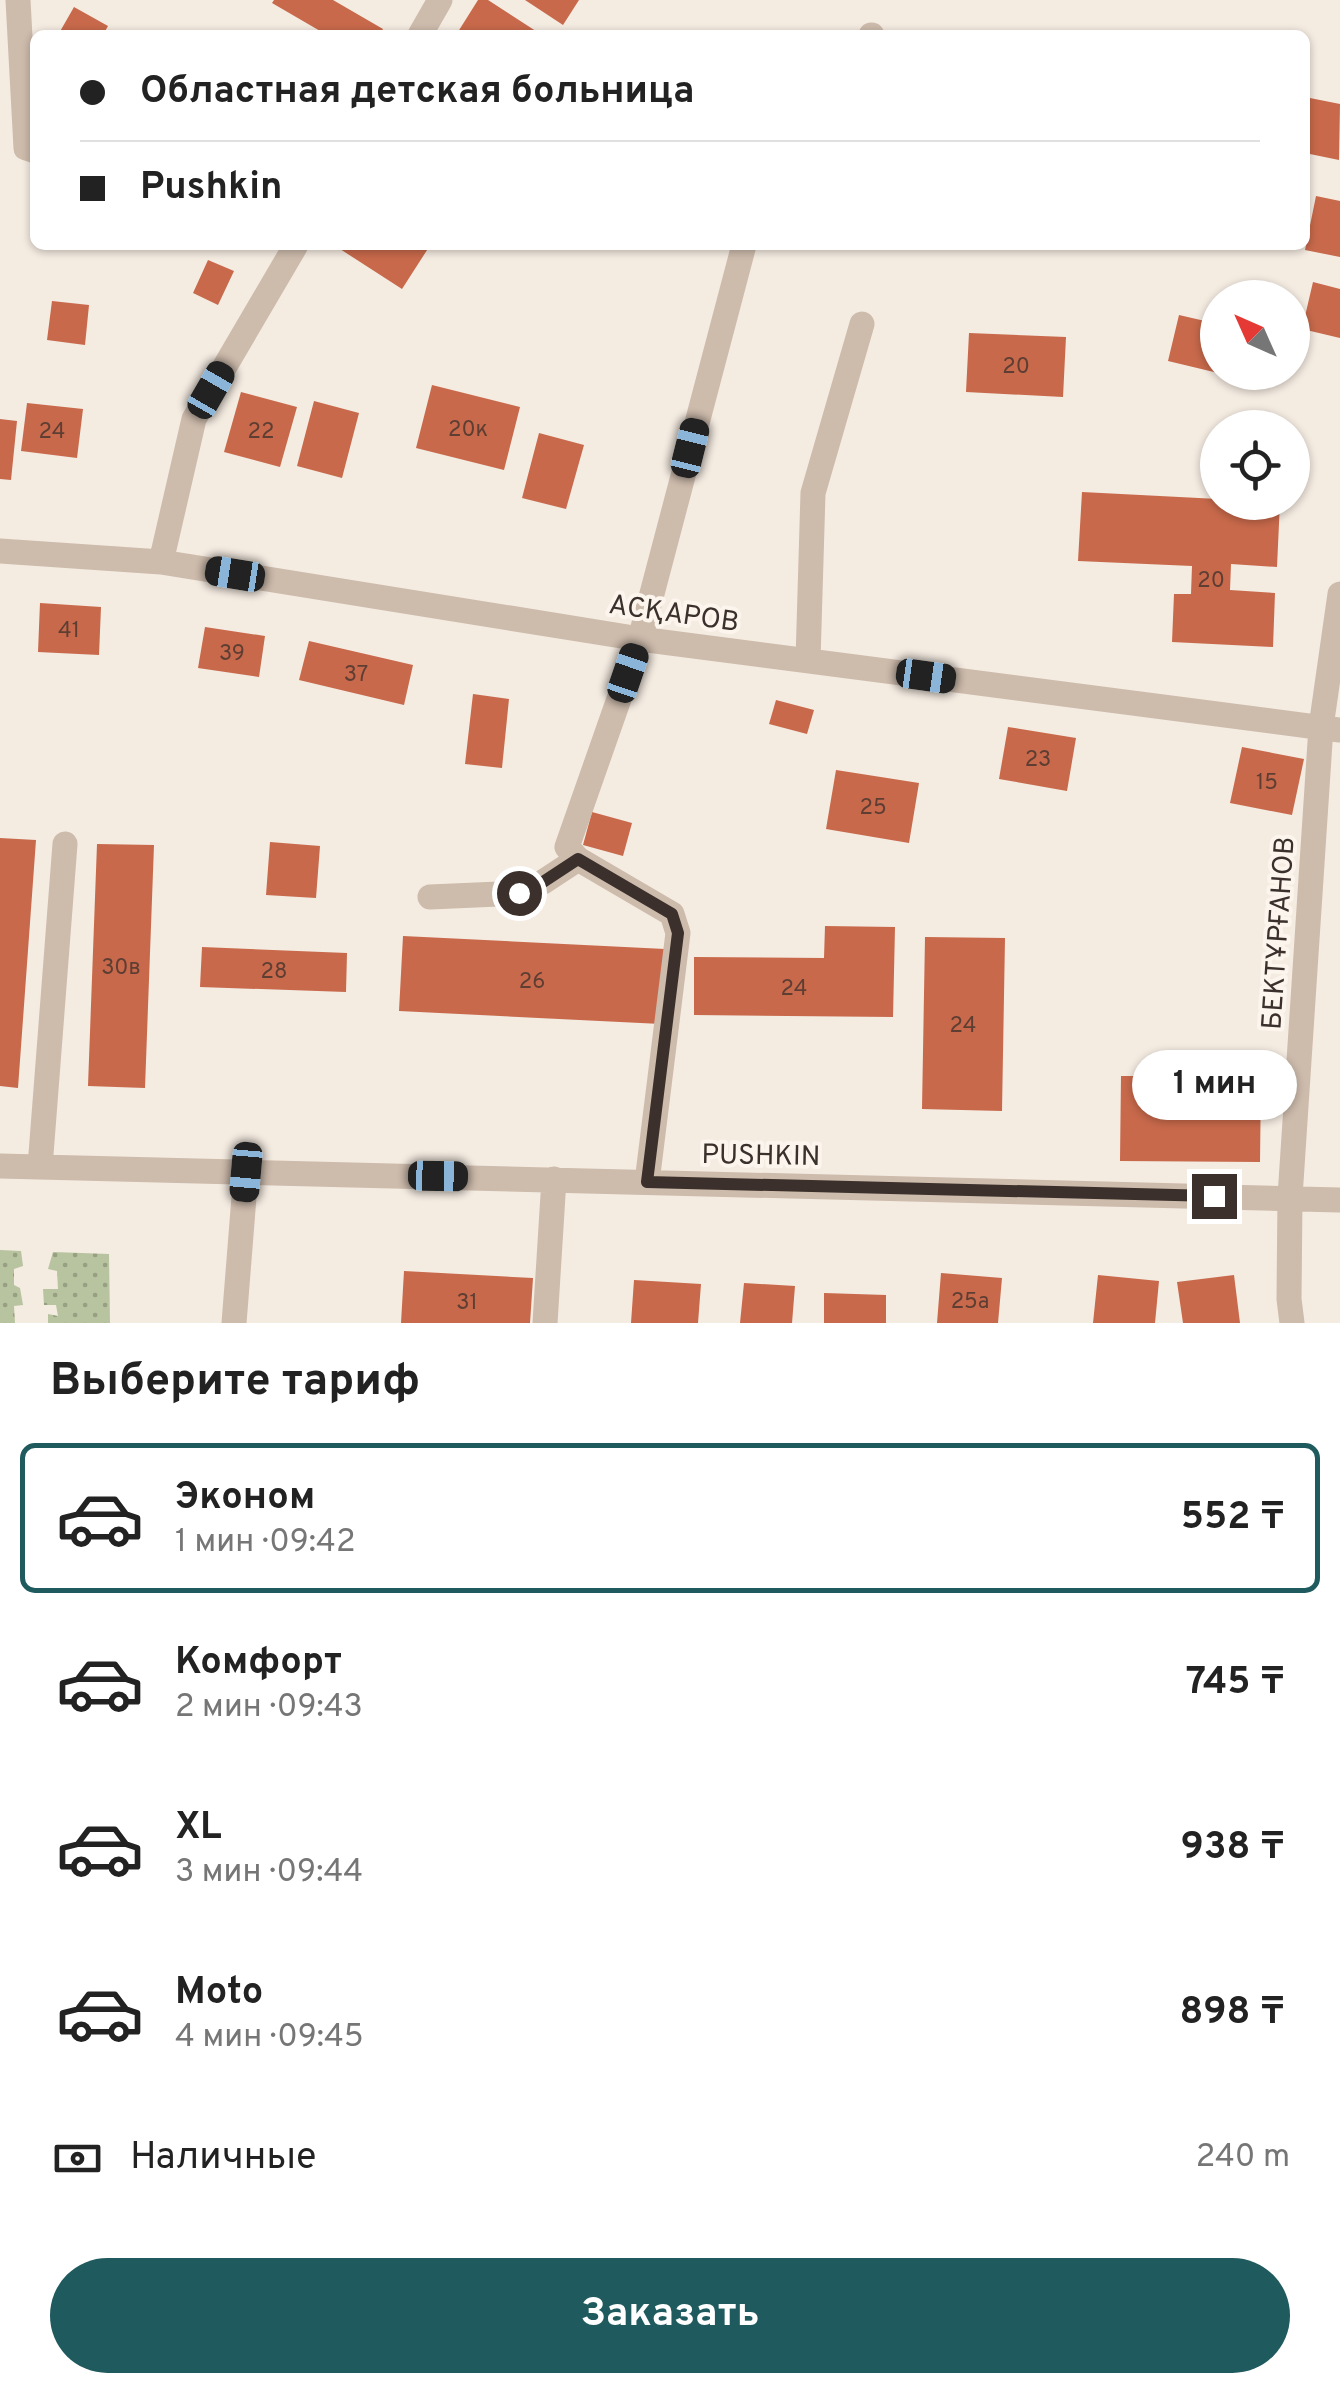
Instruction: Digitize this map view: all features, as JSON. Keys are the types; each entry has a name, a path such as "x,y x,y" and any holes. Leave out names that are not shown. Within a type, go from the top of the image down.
{"street":[{"path":"18,0 26,148 30,150"},
{"path":"423,30 440,0"},
{"path":"161,562 194,419 293,250"},
{"path":"647,1182 678,933 672,914 578,859 567,846 640,638 743,250"},
{"path":"808,660 813,492 862,324"},
{"name":"АСҚАРОВ","path":"0,551 161,562 640,638 1330,728"},
{"name":"БЕКТҰРҒАНОВ","path":"1292,1323 1290,1198 1340,594"},
{"path":"40,1166 65,844"},
{"path":"430,897 519,893 578,859"},
{"name":"PUSHKIN","path":"0,1166 1340,1200"},
{"path":"234,1323 246,1172"},
{"path":"546,1323 554,1179"}],"green space":[{"path":"0,1250 21,1251 23,1266 14,1269 14,1285 20,1288 23,1305 14,1306 15,1323 0,1323"},
{"path":"53,1252 109,1254 110,1323 48,1323 48,1314 58,1316 56,1305 44,1305 43,1289 58,1289 57,1271 48,1269"}],"building":[{"path":"333,0 383,29 318,30 272,3"},
{"path":"478,0 488,0 534,30 459,30"},
{"path":"525,0 579,0 563,25"},
{"path":"74,7 108,26 106,30 61,30"},
{"path":"1310,98 1340,104 1339,160 1310,154"},
{"path":"1316,196 1340,201 1340,257 1305,250 1310,250"},
{"path":"342,250 427,250 402,289"},
{"path":"208,260 234,271 218,305 193,293"},
{"path":"1313,282 1340,289 1340,338 1310,331"},
{"path":"52,301 89,305 85,345 47,340"},
{"path":"1179,315 1200,320 1200,369 1168,361"},
{"path":"969,333 1066,337 1063,397 966,392"},
{"path":"432,385 520,407 504,470 416,448"},
{"path":"241,392 297,407 280,467 224,452"},
{"path":"314,401 359,413 342,478 297,466"},
{"path":"27,403 83,409 77,458 21,451"},
{"path":"0,419 17,421 11,480 0,479"},
{"path":"539,433 584,445 566,509 522,498"},
{"path":"1082,492 1200,498 1200,520 1279,520 1277,567 1231,564 1230,590 1275,593 1273,647 1172,642 1174,594 1191,594 1192,566 1078,561"},
{"path":"40,603 101,607 99,655 38,652"},
{"path":"205,627 265,636 259,677 198,668"},
{"path":"309,641 413,665 404,705 299,680"},
{"path":"473,694 509,699 502,768 465,764"},
{"path":"776,700 814,710 807,734 769,724"},
{"path":"1008,727 1076,738 1067,791 999,779"},
{"path":"1242,747 1304,759 1292,815 1230,803"},
{"path":"836,770 919,783 909,843 826,829"},
{"path":"592,812 632,823 623,856 583,845"},
{"path":"0,838 36,840 18,1088 0,1086"},
{"path":"270,842 320,846 316,898 266,895"},
{"path":"97,844 154,845 145,1088 88,1086"},
{"path":"825,926 895,927 893,1017 694,1015 694,957 824,958"},
{"path":"403,936 665,949 661,1024 399,1011"},
{"path":"925,937 1005,938 1002,1111 922,1109"},
{"path":"202,947 347,953 346,992 200,987"},
{"path":"1121,1076 1174,1076 1174,1102 1230,1103 1230,1076 1261,1077 1260,1162 1120,1161"},
{"path":"404,1271 533,1278 530,1323 401,1323"},
{"path":"941,1273 1002,1278 998,1323 937,1323"},
{"path":"1098,1275 1159,1281 1155,1323 1093,1323"},
{"path":"1234,1275 1240,1323 1183,1323 1177,1282"},
{"path":"634,1280 701,1284 698,1323 631,1323"},
{"path":"744,1283 795,1286 792,1323 740,1323"},
{"path":"824,1293 886,1295 886,1323 824,1323"}],"route":[{"path":"519,893 578,859 672,914 678,933 647,1182 1214,1196"}]}
